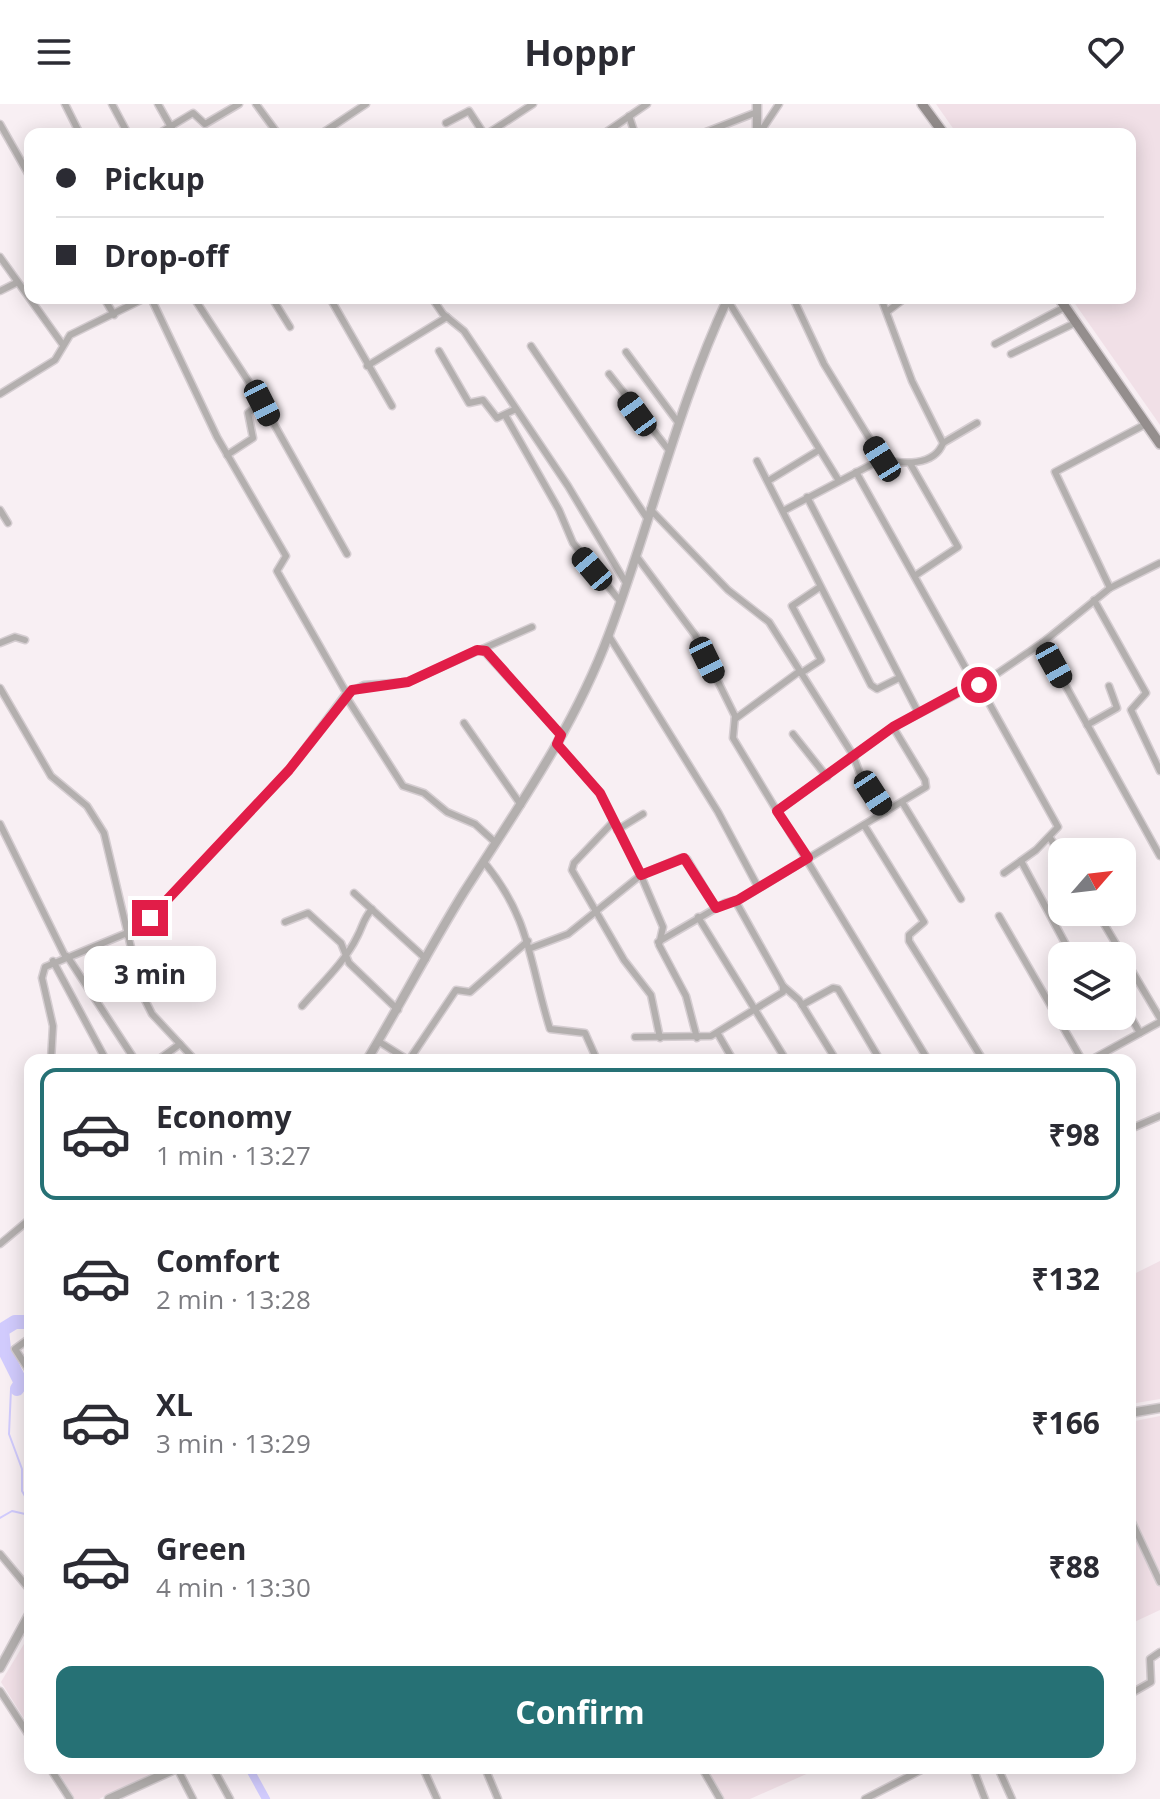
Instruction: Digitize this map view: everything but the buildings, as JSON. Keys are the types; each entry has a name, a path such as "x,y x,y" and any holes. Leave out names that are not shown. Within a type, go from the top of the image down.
{"main road":[{"path":"922,104 940,128"},
{"path":"1063,304 1160,444"}],"street":[{"path":"65,104 77,128"},
{"path":"112,104 125,128"},
{"path":"158,104 170,126"},
{"path":"167,128 193,113 205,124 239,104"},
{"path":"256,104 274,128"},
{"path":"328,128 353,107 366,104"},
{"path":"495,128 533,104"},
{"path":"612,128 647,104"},
{"path":"762,128 779,104"},
{"path":"714,128 757,108 758,128"},
{"path":"446,123 469,111 482,128"},
{"path":"629,116 633,128"},
{"path":"0,124 24,166"},
{"path":"0,257 24,294"},
{"path":"0,291 16,283"},
{"path":"32,304 63,345"},
{"path":"108,304 114,315"},
{"path":"0,394 55,360 70,335 136,304"},
{"path":"151,304 227,455 286,556 277,571 346,695 403,786 424,793 447,812 475,824 496,843"},
{"path":"198,304 262,403 347,554"},
{"path":"276,304 290,327"},
{"path":"333,304 392,406"},
{"path":"437,304 464,331 626,583"},
{"path":"370,1054 559,740 609,636 637,557 677,421 726,304"},
{"path":"732,304 839,481"},
{"path":"796,304 824,364 882,459"},
{"path":"884,304 912,381 943,443"},
{"path":"888,311 897,304"},
{"path":"995,344 1059,304"},
{"path":"367,366 447,317"},
{"path":"1011,354 1075,323"},
{"path":"531,346 649,514 728,590 769,622 853,755 862,779 885,812"},
{"path":"439,351 469,403 483,400 497,418 516,409"},
{"path":"626,352 677,421"},
{"path":"609,374 668,449"},
{"path":"227,455 253,438 248,413 262,403"},
{"path":"505,415 559,510 573,543 620,601"},
{"path":"783,511 882,459 911,465 939,451 943,443 977,423"},
{"path":"1110,588 1055,472 1146,424"},
{"path":"768,481 819,450"},
{"path":"757,461 873,688 899,678"},
{"path":"911,465 958,547 916,575"},
{"path":"856,472 1057,824 1050,838"},
{"path":"807,497 918,712"},
{"path":"0,510 8,523"},
{"path":"637,557 695,635 735,719"},
{"path":"777,811 893,727 976,684 1042,643 1110,588 1160,563"},
{"path":"820,587 792,606 821,658 735,719 731,730 924,1054"},
{"path":"1094,600 1146,693 1131,710 1160,771"},
{"path":"51,1054 52,1017 42,978 45,967 53,961 127,935 150,918 289,770 346,695 364,685 408,682 532,627"},
{"path":"609,636 718,812 758,887"},
{"path":"0,643 15,637 25,640"},
{"path":"1042,643 1160,856"},
{"path":"482,649 600,793 663,927 658,942 686,996 697,1038"},
{"path":"1087,725 1117,708 1109,686"},
{"path":"0,688 51,776 87,806 104,833 127,935 147,1005 189,1054"},
{"path":"464,723 521,805"},
{"path":"658,942 698,917 738,900 927,785 893,727"},
{"path":"793,734 827,777"},
{"path":"902,802 961,899"},
{"path":"617,830 643,814"},
{"path":"613,822 572,866 624,960 651,995 660,1038"},
{"path":"0,824 66,956 131,1054"},
{"path":"864,825 924,922 909,935 909,941 979,1054"},
{"path":"1004,873 1048,840"},
{"path":"412,1054 456,990 470,992 530,944 568,934 641,875 684,858 716,908"},
{"path":"1021,861 1064,942"},
{"path":"484,862 507,894 530,944 550,1029 585,1033 594,1054"},
{"path":"354,893 426,959"},
{"path":"738,900 738,911 783,986 802,1005 832,1054"},
{"path":"302,1006 345,955 358,936 360,923 372,909"},
{"path":"285,922 308,913 341,943 345,955 398,1010"},
{"path":"999,916 1079,1054"},
{"path":"698,917 782,1054"},
{"path":"1102,1054 1160,1020 1105,926"},
{"path":"53,961 103,1054"},
{"path":"635,1037 697,1038 718,1034 783,992 783,986"},
{"path":"802,1005 833,988 838,989 876,1054"},
{"path":"1136,1026 1140,1033"},
{"path":"718,1034 730,1054"},
{"path":"378,1041 399,1054"},
{"path":"166,1054 180,1044"},
{"path":"1136,1126 1160,1116"},
{"path":"0,1244 24,1224"},
{"path":"24,1342 15,1349 24,1363"},
{"path":"1136,1412 1160,1408"},
{"path":"1136,1531 1160,1582"},
{"path":"0,1554 24,1583"},
{"path":"0,1668 24,1624"},
{"path":"1136,1691 1151,1682 1150,1659 1160,1652"},
{"path":"0,1691 24,1728"},
{"path":"54,1774 70,1799"},
{"path":"109,1799 164,1774"},
{"path":"180,1774 193,1799"},
{"path":"216,1774 230,1799"},
{"path":"426,1774 437,1799"},
{"path":"488,1774 498,1799"},
{"path":"705,1774 720,1799"},
{"path":"865,1799 913,1774"},
{"path":"975,1774 985,1799"},
{"path":"1001,1774 1012,1799"}],"shaded area":[{"path":"936,104 1160,104 1160,425 1075,304 1136,304 1136,128 953,128"},
{"path":"1160,1261 1160,1399 1136,1403 1136,1273"},
{"path":"1160,1416 1160,1610 1136,1621 1136,1421"},
{"path":"24,1644 24,1718 1,1682"},
{"path":"60,1774 151,1774 99,1799 75,1799"},
{"path":"709,1774 806,1774 750,1799 722,1799"}],"waterway":[{"path":"17,1389 21,1383 4,1349 2,1330 15,1322 24,1322"},
{"path":"17,1389 11,1389 9,1434 22,1469 24,1494"},
{"path":"0,1518 12,1511 24,1514"},
{"path":"252,1774 266,1799"}],"route":[{"path":"150,918 289,770 345,695 364,685 408,682 477,650 486,651 561,735 557,744 600,793 641,875 681,858 687,859 716,908 738,900 808,858 777,811 842,767 853,755 893,727 974,683 979,685"}]}
